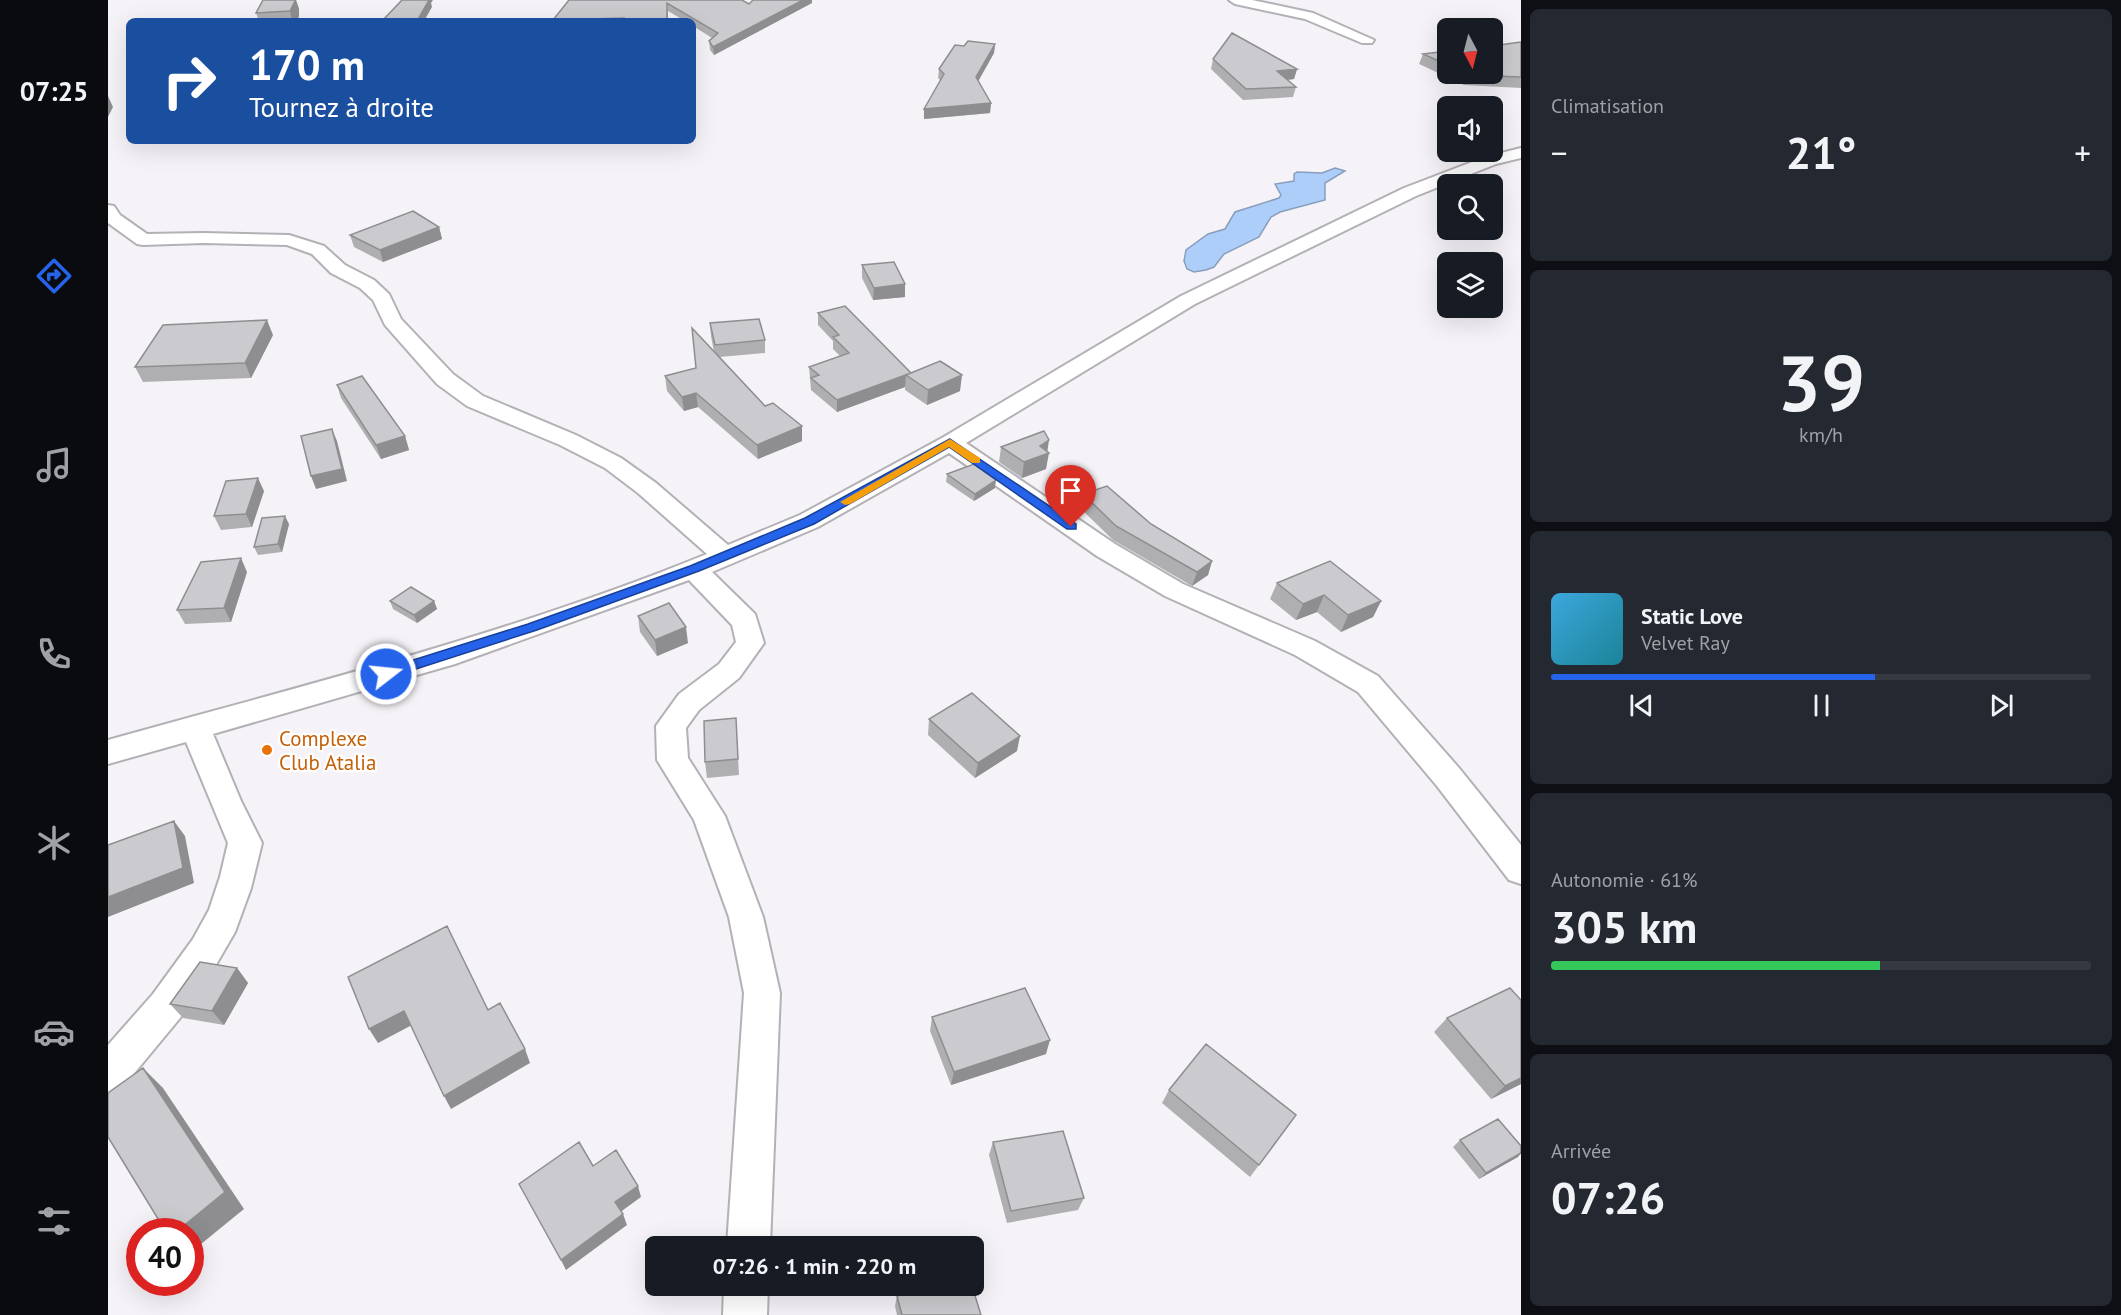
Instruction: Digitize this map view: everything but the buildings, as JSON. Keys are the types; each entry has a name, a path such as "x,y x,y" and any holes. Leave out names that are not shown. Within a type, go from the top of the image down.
{"street":[{"path":"1235,0 1309,16 1367,40"},
{"path":"108,752 445,657 694,568 809,521 950,443 1188,300 1410,192 1491,160 1521,153"},
{"path":"108,210 114,219 142,240 203,238 289,240 318,250 338,269 367,284 382,298 392,321 446,379 476,401 568,440 613,463 646,488 725,556"},
{"path":"950,443 1106,550 1174,590 1305,648 1368,684 1448,777 1521,870"},
{"path":"694,568 725,603 745,621 750,643 729,671 689,702 671,726 673,760 709,816 746,916 762,993 750,1236"},
{"path":"108,1074 175,998 218,930 232,894 245,843 230,816 220,785 196,729"},
{"path":"745,1315 746,1296"}],"water":[{"path":"1335,168 1345,171 1325,183 1325,200 1280,212 1271,217 1259,237 1224,254 1214,267 1194,272 1187,269 1184,261 1186,250 1208,234 1225,229 1235,212 1279,198 1281,195 1275,184 1294,181 1294,174 1297,172 1322,173"}],"slow traffic":[{"path":"845,502 950,443 976,461"}],"place":[{"name":"Complexe Club Atalia","path":"267,750"}],"route":[{"path":"386,674 445,657 576,612 694,568 809,521 950,443 1071,527"}]}
